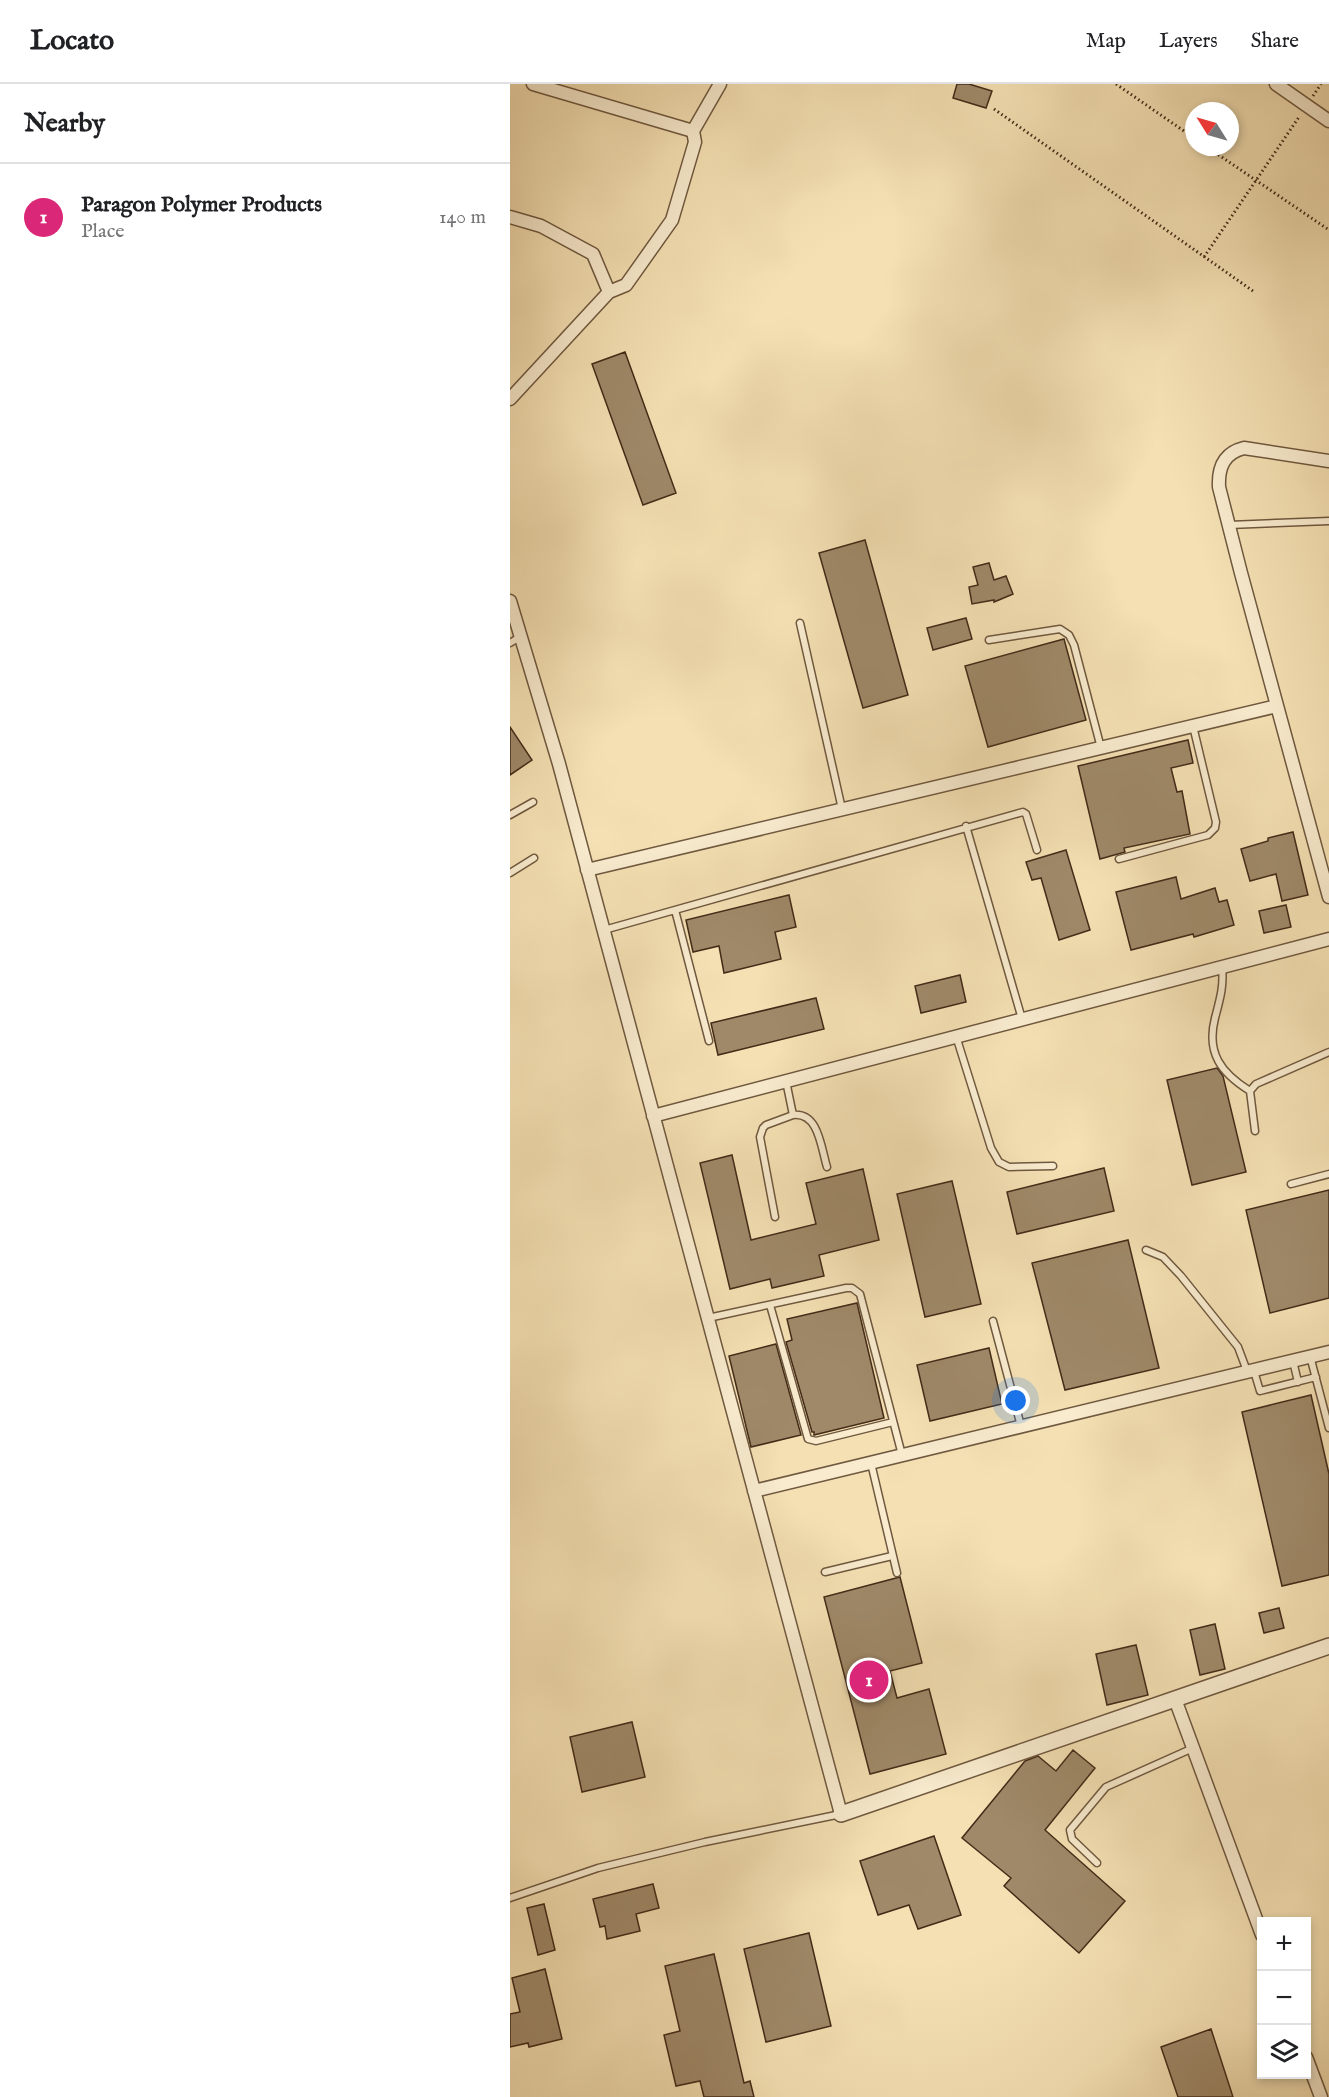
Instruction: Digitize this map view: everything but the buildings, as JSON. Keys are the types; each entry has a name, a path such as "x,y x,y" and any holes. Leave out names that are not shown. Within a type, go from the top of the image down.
{"street":[{"path":"533,84 693,131"},
{"path":"510,399 609,292 626,285 672,220 695,142 693,131 720,84"},
{"path":"1276,84 1329,121"},
{"path":"510,216 541,226 593,254 609,292"},
{"path":"1329,461 1244,447 1227,456 1221,465 1219,476 1219,487 1329,897"},
{"path":"510,601 515,640 559,764 841,1814 1329,1646"},
{"path":"587,870 1277,706"},
{"path":"653,1116 1329,939"},
{"path":"754,1491 1329,1352"},
{"path":"1175,1699 1257,1922"},
{"path":"1311,2070 1321,2097"}],"lane":[{"path":"1229,525 1329,521"},
{"path":"800,623 842,810"},
{"path":"989,640 1060,629 1069,635 1074,645 1101,748"},
{"path":"1119,859 1208,836 1215,828 1216,822 1193,726"},
{"path":"510,815 533,802"},
{"path":"603,930 966,826 1024,812 1037,850"},
{"path":"966,826 1022,1019"},
{"path":"510,873 534,858"},
{"path":"675,909 709,1041"},
{"path":"1222,967 1224,982 1212,1033 1213,1049 1216,1060 1227,1074 1250,1091"},
{"path":"956,1036 992,1148 999,1162 1009,1167 1053,1166"},
{"path":"1255,1131 1250,1091 1256,1084 1329,1052"},
{"path":"786,1081 793,1115"},
{"path":"775,1217 760,1137 766,1125 793,1115 804,1115 812,1122 827,1167"},
{"path":"1291,1184 1329,1174"},
{"path":"1146,1250 1163,1257 1181,1276 1238,1347 1260,1391 1316,1377"},
{"path":"708,1319 846,1288 856,1290 860,1294 902,1455"},
{"path":"770,1305 808,1439 816,1441 893,1422"},
{"path":"993,1321 1021,1426"},
{"path":"1310,1356 1329,1428"},
{"path":"1293,1361 1298,1382"},
{"path":"871,1462 897,1573"},
{"path":"825,1572 892,1556"},
{"path":"1097,1863 1072,1839 1070,1830 1077,1820 1106,1786 1192,1748"},
{"path":"510,1898 598,1868 705,1842 841,1814"}],"path":[{"path":"1116,84 1185,132"},
{"path":"1204,257 1321,84"},
{"path":"994,109 1253,291"},
{"path":"1220,156 1329,230"}],"place":[{"name":"Paragon Polymer Products","path":"869,1680"}]}
